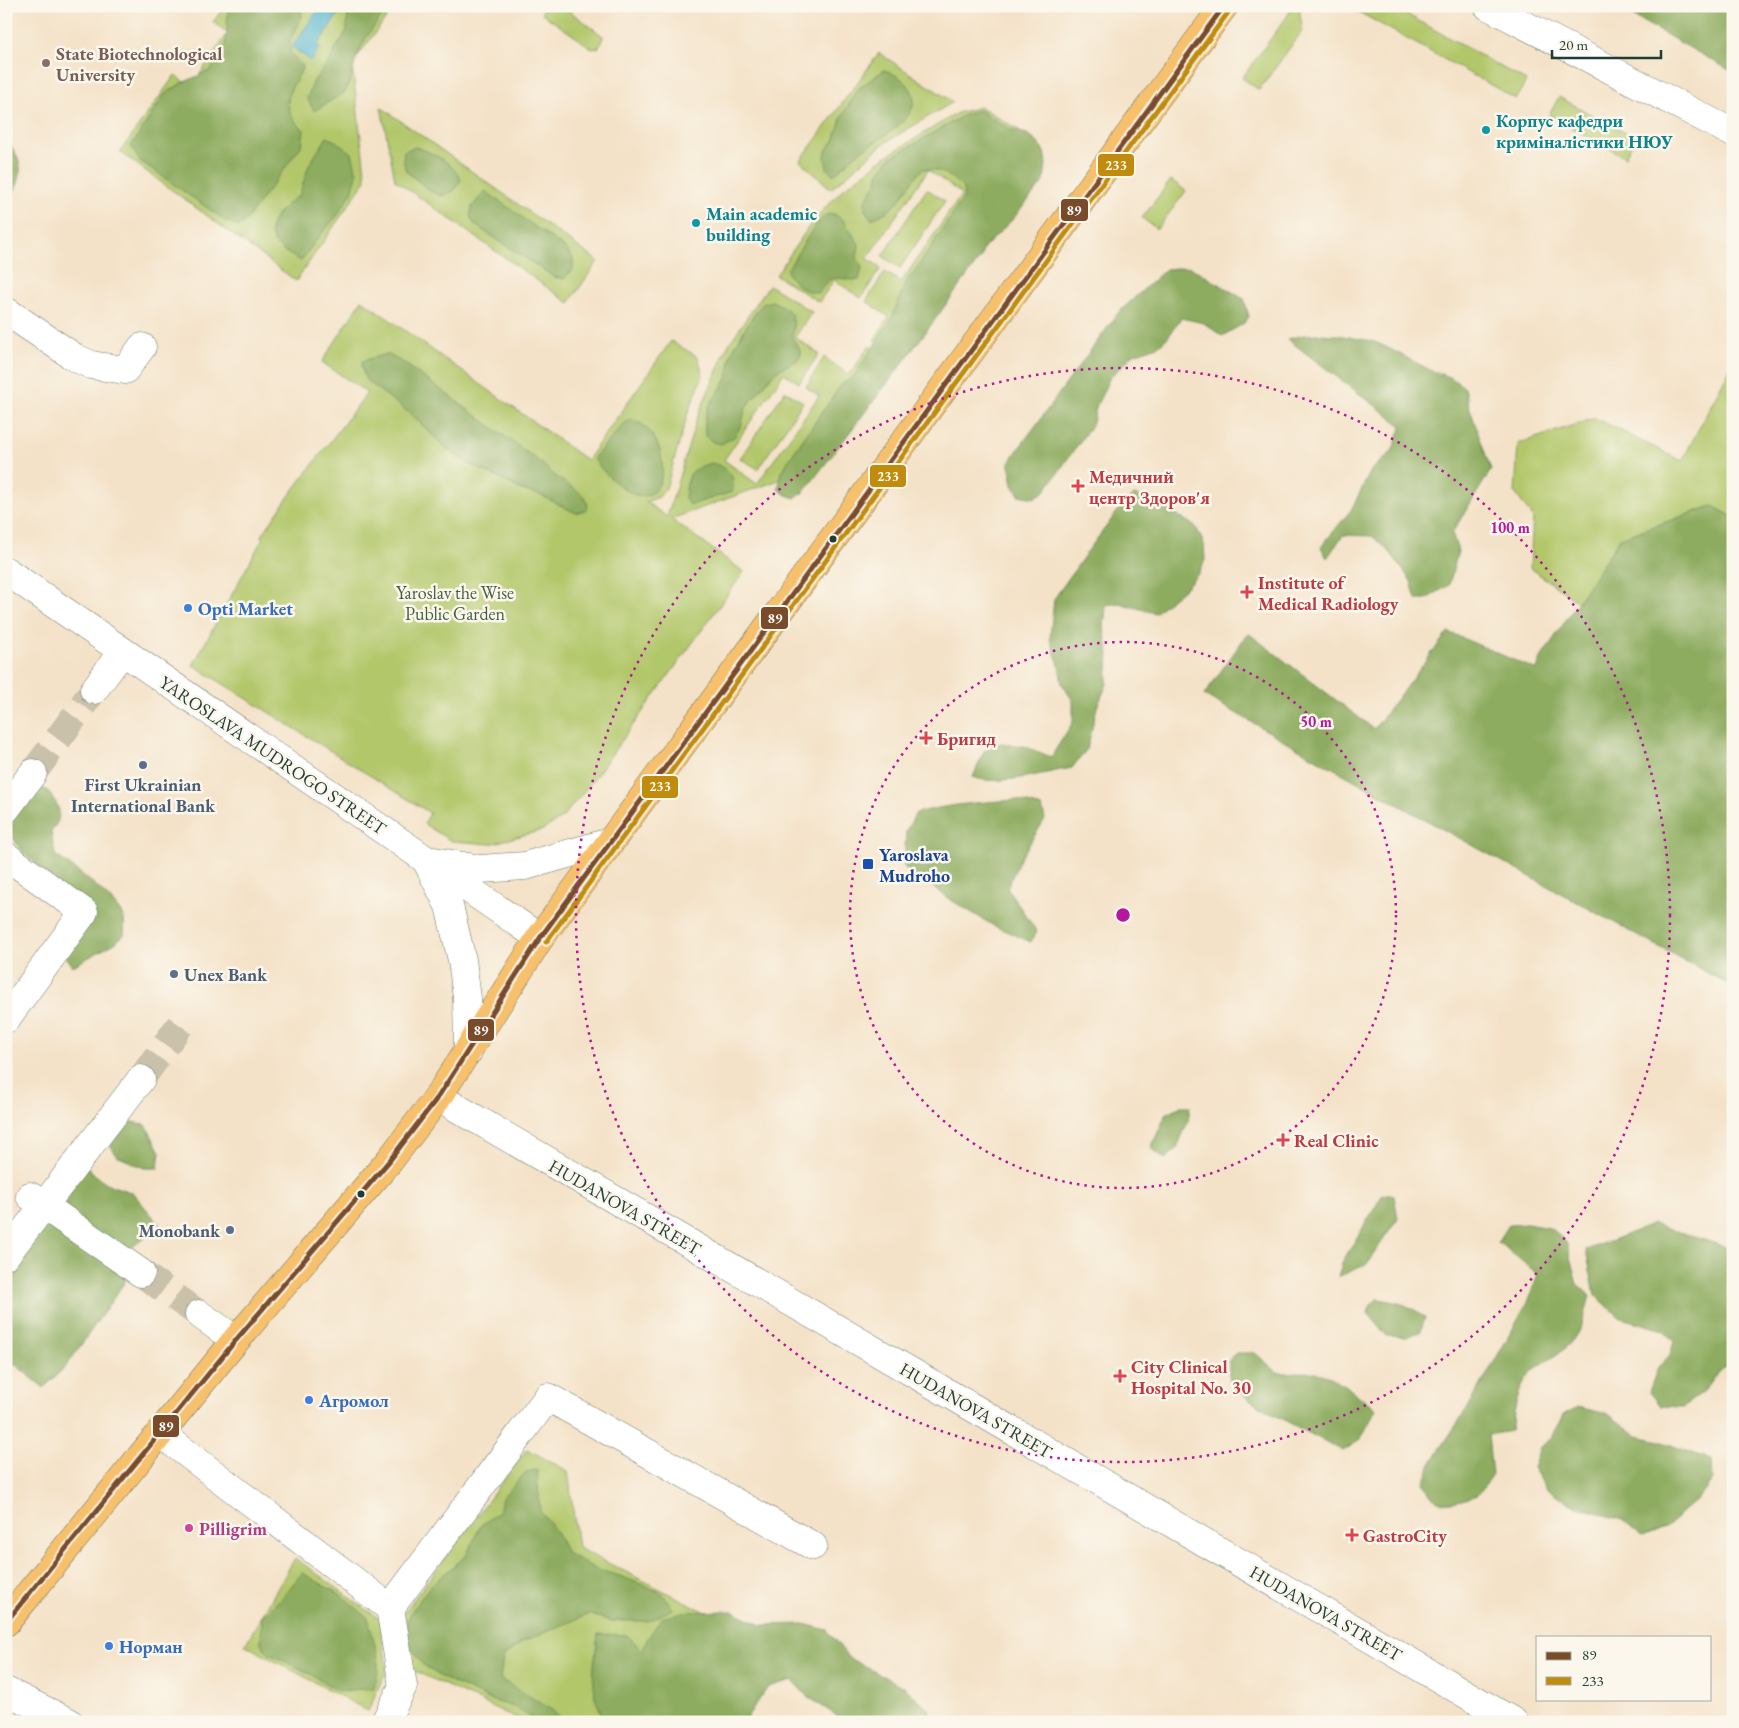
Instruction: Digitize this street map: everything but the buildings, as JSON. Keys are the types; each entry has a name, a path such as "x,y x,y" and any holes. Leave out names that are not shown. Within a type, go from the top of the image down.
{"main road":[{"path":"6,1622 236,1340 390,1160 438,1097 540,938 1224,6"}],"street":[{"path":"1488,6 1733,133"},
{"path":"6,311 74,357 91,365 126,370 142,347"},
{"name":"YAROSLAVA MUDROGO STREET","path":"6,571 540,938"},
{"path":"94,690 122,652"},
{"path":"6,809 33,773"},
{"path":"426,859 480,869 525,866 610,842"},
{"path":"6,856 84,912 6,1019"},
{"path":"426,859 449,906 462,960 467,998 468,1052"},
{"path":"6,1255 37,1201 141,1079"},
{"name":"HUDANOVA STREET","path":"438,1097 1514,1722"},
{"path":"37,1201 141,1274"},
{"path":"199,1314 236,1340"},
{"path":"390,1608 548,1397 813,1546"},
{"path":"160,1433 390,1608 403,1686 385,1722"},
{"path":"6,1691 69,1722"}],"green space":[{"path":"225,6 395,6 352,64 366,180 296,281 120,152 175,75 191,87 228,33 213,22"},
{"path":"231,6 300,6 302,17 290,41 291,54 303,66 288,100 291,115 304,130 302,145 247,219 238,227 226,221 139,160 131,146 165,94 180,84 211,70 226,44 228,10"},
{"path":"348,6 389,6 365,39 345,92 314,111 307,98 315,79 328,63 347,30"},
{"path":"543,6 563,6 603,36 598,48 593,49 547,17 542,13"},
{"path":"1293,6 1300,6 1303,30 1259,90 1242,78"},
{"path":"1354,6 1392,6 1526,81 1516,99 1355,10"},
{"path":"1615,6 1733,6 1733,72"},
{"path":"879,53 953,102 883,144 831,189 800,161"},
{"path":"884,70 899,77 909,86 914,100 911,110 896,127 857,154 834,175 827,169 825,156 827,149 834,141 842,116 859,88"},
{"path":"1559,97 1635,138 1625,157 1549,115"},
{"path":"381,107 598,261 569,303 395,180"},
{"path":"981,107 1020,131 879,343 874,340 889,317 866,301 885,272 901,282 962,194 928,170 867,258 881,268 861,298 834,280 819,302 776,275 812,222 843,189 885,157 957,113"},
{"path":"979,110 1011,130 1027,134 1038,143 1044,152 1046,163 1044,181 1012,220 983,249 981,257 803,493 795,498 786,495 778,489 782,472 788,461 841,385 853,377 870,352 892,317 907,280 964,197 964,189 950,177 936,170 923,169 901,198 889,210 871,219 865,210 865,201 877,182 878,174 890,158 964,115"},
{"path":"327,137 352,153 357,175 352,192 336,217 301,261 275,243 271,236 271,229 276,215 299,196 309,165"},
{"path":"6,139 17,156 20,172 16,187 6,204"},
{"path":"416,147 436,156 458,174 461,180 454,191 442,196 430,191 406,171 403,159 404,151"},
{"path":"1171,180 1186,191 1157,229 1142,218"},
{"path":"927,189 945,201 900,268 882,256"},
{"path":"485,191 565,248 573,258 573,269 564,279 554,277 475,225 470,216 472,207"},
{"path":"834,214 843,220 859,244 857,258 862,267 859,280 832,279 819,293 814,293 795,283 787,270 821,219 826,215"},
{"path":"1190,267 1244,299 1249,317 1243,324 1222,336 1204,323 1181,318 1167,338 1158,346 1134,354 1110,377 1096,407 1093,423 1045,491 1034,498 1019,495 1013,485 1009,462 1118,313 1166,269"},
{"name":"Yaroslav the Wise Public Garden","path":"769,285 812,312 795,337 819,354 799,383 784,373 724,460 757,484 819,396 806,387 824,357 849,375 869,346 874,350 790,476 671,519 744,572 593,780 563,817 543,830 490,844 451,841 424,824 430,813 193,665 263,538 261,537 286,500 367,393 322,362 362,300 587,460 671,341 698,357 703,375 687,416 666,488 659,497 646,502 667,517 697,418 727,347"},
{"path":"771,301 784,307 791,314 794,324 792,338 799,348 801,355 798,360 776,371 746,407 741,426 734,437 721,444 713,442 705,436 705,417 707,411 726,380 731,356 741,335 760,307"},
{"path":"1318,334 1372,341 1430,370 1450,377 1465,388 1469,406 1491,470 1452,533 1458,551 1449,585 1426,599 1416,599 1411,581 1390,552 1372,536 1343,535 1327,558 1321,547 1351,510 1372,469 1392,452 1402,426 1287,339"},
{"path":"387,354 404,363 540,462 559,479 580,492 586,500 587,510 576,513 542,496 522,490 466,462 448,450 413,416 366,380 362,369 362,361"},
{"path":"1733,363 1733,517 1712,506 1621,538 1578,602 1530,568 1533,518 1515,493 1518,444 1595,418 1682,461"},
{"path":"785,391 803,402 758,469 740,458"},
{"path":"630,419 645,427 656,440 661,456 662,472 658,486 650,494 637,495 620,486 599,466 594,458"},
{"path":"711,463 726,469 732,477 732,492 690,505 685,498 690,474 698,468"},
{"path":"1134,495 1155,501 1196,527 1204,544 1205,560 1198,574 1185,588 1155,613 1119,603 1106,605 1104,628 1109,654 1107,684 1097,707 1087,749 1072,768 1007,780 983,780 973,777 984,751 1001,743 1024,746 1051,757 1073,722 1073,701 1062,684 1059,665 1050,639 1054,599 1121,507"},
{"path":"1713,506 1733,517 1733,987 1391,801 1204,695 1248,633 1374,729 1448,632 1537,670 1541,658 1620,538"},
{"path":"31,783 47,790 59,810 58,821 51,832 55,855 105,894 121,912 124,919 124,935 115,943 73,966 50,936 62,920 68,893 22,851 13,838 10,819"},
{"path":"1017,800 1042,807 1045,819 1020,859 1007,888 1037,932 1031,942 994,926 951,900 904,867 906,831 916,813 954,805"},
{"path":"1181,1106 1190,1106 1188,1121 1176,1150 1165,1159 1151,1148 1166,1114"},
{"path":"123,1120 146,1125 160,1152 158,1168 144,1168 117,1156 109,1143"},
{"path":"73,1148 91,1172 110,1185 133,1193 160,1225 130,1249 124,1283 67,1365 44,1388 16,1365 6,1360 6,1237"},
{"path":"1383,1194 1394,1196 1398,1218 1367,1264 1338,1277 1343,1261"},
{"path":"1527,1224 1550,1228 1566,1242 1577,1284 1590,1295 1584,1317 1575,1337 1570,1343 1533,1371 1525,1380 1517,1398 1511,1431 1488,1435 1492,1475 1478,1495 1454,1502 1442,1502 1431,1496 1424,1483 1433,1460 1472,1401 1529,1300 1538,1274 1498,1242 1509,1225"},
{"path":"1654,1224 1733,1249 1733,1362 1720,1370 1704,1391 1683,1407 1660,1406 1649,1392 1658,1367 1669,1357 1674,1342 1664,1330 1621,1318 1595,1295 1586,1250"},
{"path":"1377,1299 1402,1304 1425,1317 1421,1331 1407,1337 1387,1336 1368,1313 1370,1306"},
{"path":"1237,1353 1255,1353 1278,1373 1310,1372 1322,1374 1335,1379 1347,1387 1376,1410 1360,1440 1343,1451 1250,1400 1238,1391 1230,1380 1229,1360"},
{"path":"1577,1407 1608,1414 1638,1436 1660,1441 1711,1460 1712,1480 1698,1499 1665,1527 1643,1536 1622,1520 1575,1506 1547,1489 1533,1468 1540,1447 1551,1439 1564,1415"},
{"path":"527,1449 568,1471 578,1548 782,1650 743,1722 525,1722 406,1667 397,1622"},
{"path":"537,1470 540,1511 555,1530 567,1553 595,1569 623,1577 662,1593 673,1609 649,1621 610,1621 589,1614 522,1642 503,1657 500,1679 552,1710 560,1718 560,1722 538,1722 514,1707 491,1700 443,1678 424,1666 412,1650 408,1639 407,1621 413,1609 431,1585 466,1556 481,1525 499,1512 502,1498 526,1472"},
{"path":"295,1558 380,1619 387,1669 368,1711 245,1645"},
{"path":"302,1573 341,1595 368,1618 378,1657 378,1671 374,1688 338,1691 313,1675 268,1653 261,1643 262,1616 282,1598"},
{"path":"733,1611 762,1625 804,1624 827,1630 849,1658 904,1687 929,1709 932,1722 846,1722 807,1696 792,1680 768,1687 744,1722 605,1722 595,1698 593,1674 598,1634 627,1635 642,1650 662,1618 683,1612"}],"water":[{"path":"319,6 333,6 340,11 317,46 320,48 311,61 292,47"}],"tunnel":[{"path":"33,773 94,690"},
{"path":"141,1079 180,1025"},
{"path":"141,1273 199,1314"}],"transit line":[{"name":"89","path":"6,1622 236,1340 390,1160 438,1097 540,938 1224,6"},
{"name":"233","path":"546,942 1230,10"}],"place":[{"name":"State Biotechnological University","path":"46,63"},
{"name":"Корпус кафедри криміналістики НЮУ","path":"1486,130"},
{"name":"Main academic building","path":"696,223"},
{"name":"Медичний центр Здоров'я","path":"1078,486"},
{"name":"Institute of Medical Radiology","path":"1247,592"},
{"name":"Opti Market","path":"188,608"},
{"name":"Бригид","path":"926,738"},
{"name":"First Ukrainian International Bank","path":"143,765"},
{"name":"Yaroslava Mudroho","path":"868,864"},
{"name":"Unex Bank","path":"174,974"},
{"name":"Real Clinic","path":"1283,1140"},
{"name":"Monobank","path":"230,1230"},
{"name":"City Clinical Hospital No. 30","path":"1120,1376"},
{"name":"Агромол","path":"309,1400"},
{"name":"Pilligrim","path":"189,1528"},
{"name":"GastroCity","path":"1352,1535"},
{"name":"Норман","path":"109,1646"}]}
